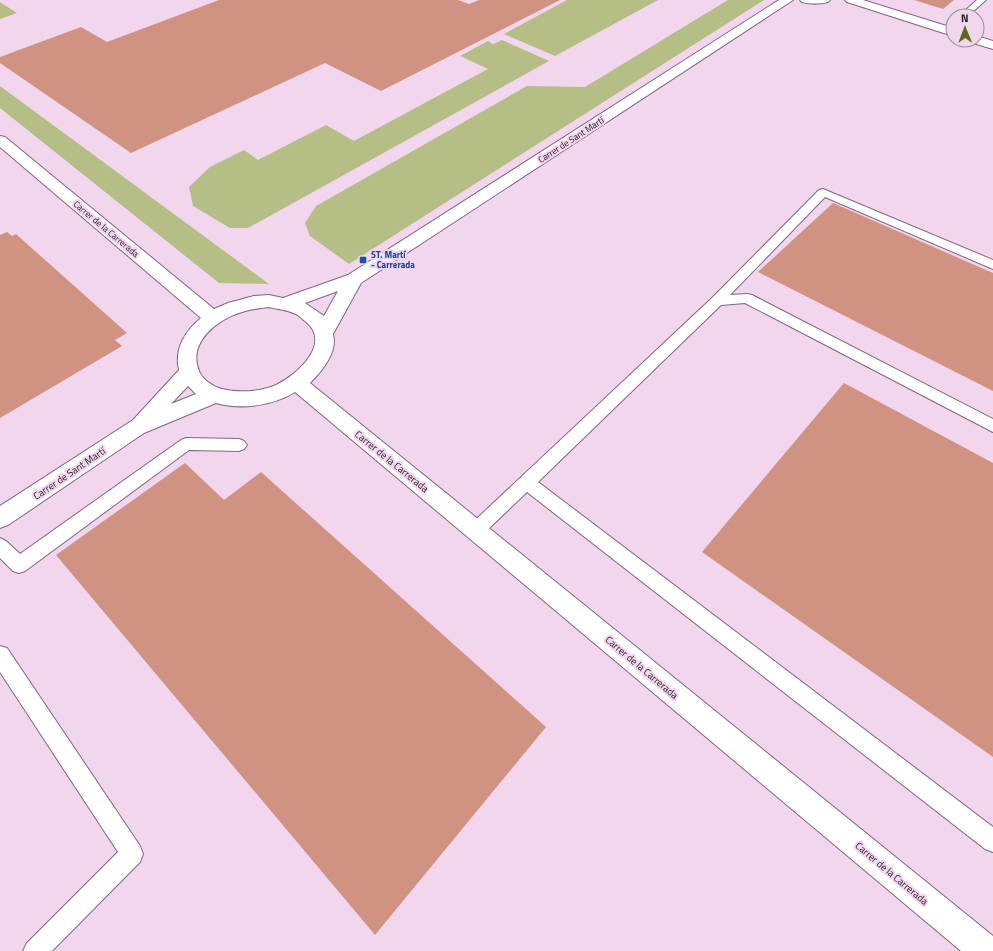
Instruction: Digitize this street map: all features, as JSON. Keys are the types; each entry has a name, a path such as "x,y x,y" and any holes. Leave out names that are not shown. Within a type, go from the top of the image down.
{"street":[{"name":"Carrer de Sant Martí","path":"287,303 354,279 787,0"},
{"path":"806,0 824,0"},
{"path":"851,0 945,27"},
{"name":"Carrer de la Carrerada","path":"0,140 213,318"},
{"name":"Carrer de Sant Martí","path":"325,332 354,279"},
{"path":"269,301 287,303 304,308 317,318 325,332 325,348 318,364 304,379 284,391 260,398 236,400 214,395 197,385 188,373 186,359 189,344 199,330 213,318 230,309 249,303 269,301"},
{"name":"Carrer de Sant Martí","path":"137,427 188,373"},
{"name":"Carrer de la Carrerada","path":"297,383 986,951"},
{"name":"Carrer de Sant Martí","path":"0,518 137,427 214,395"}],"lane":[{"path":"972,8 982,0"},
{"path":"476,530 717,301 823,192 993,265"},
{"path":"717,301 747,298 993,426"},
{"path":"0,546 19,565 186,444 239,445"},
{"path":"526,482 993,841"},
{"path":"0,655 132,854 35,951"}],"green space":[{"path":"567,0 658,0 555,56 504,34"},
{"path":"728,0 764,0 349,264 310,236 305,223 316,206 527,86 585,87"},
{"path":"0,2 17,13 0,19"},
{"path":"502,40 549,61 248,228 230,228 193,206 189,187 210,167 244,150 258,160 326,125 354,141 488,69 460,56 488,41 493,44"},
{"path":"0,86 269,284 219,283 0,108"}],"building":[{"path":"219,0 458,0 469,4 479,0 560,0 381,91 325,63 131,153 0,63 0,57 81,27 107,42"},
{"path":"914,0 954,0 943,9"},
{"path":"833,203 993,273 993,391 758,272"},
{"path":"7,232 12,236 16,234 127,333 115,340 122,346 0,418 0,235"},
{"path":"844,383 993,463 993,757 702,552"},
{"path":"185,463 224,500 261,472 546,727 375,935 56,555"}],"place":[{"name":"ST. Martí - Carrerada","path":"363,260"}]}
